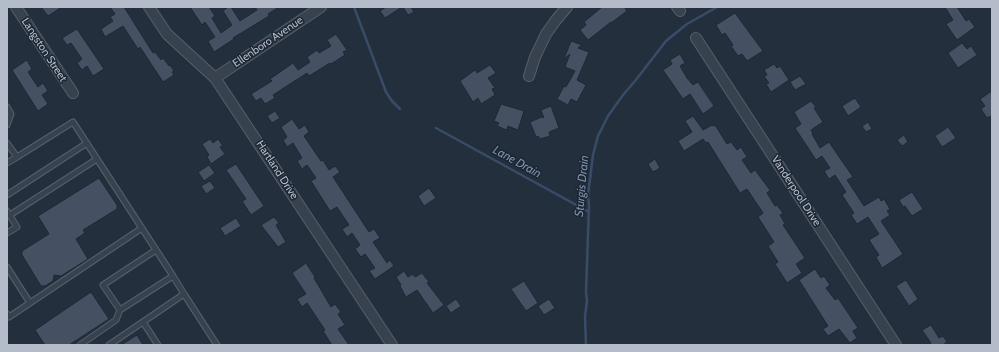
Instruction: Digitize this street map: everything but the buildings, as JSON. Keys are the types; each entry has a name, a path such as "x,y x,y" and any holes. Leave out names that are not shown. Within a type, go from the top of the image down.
{"street":[{"name":"Langston Street","path":"16,7 73,93"},
{"name":"Hartland Drive","path":"149,7 167,34 215,78 392,345"},
{"name":"Ellenboro Avenue","path":"215,78 321,7"},
{"path":"530,76 535,57 546,34 567,7"},
{"name":"Vanderpool Drive","path":"696,38 896,345"}],"lane":[{"path":"7,107 11,114 7,125"},
{"path":"7,163 73,122 217,345"},
{"path":"7,143 17,157"},
{"path":"7,195 86,143"},
{"path":"7,233 17,227 8,213 97,159"},
{"path":"7,314 9,317 142,228"},
{"path":"120,310 103,284 156,250"},
{"path":"7,267 30,303"},
{"path":"80,345 116,320 120,310 172,276"},
{"path":"109,345 184,294"},
{"path":"143,322 158,345"}],"waterway":[{"name":"Lane Drain","path":"354,7 386,92 400,109"},
{"name":"Sturgis Drain","path":"586,345 585,316 587,301 588,195 593,155 598,136 608,116 623,95 666,41 687,24 717,7"},
{"name":"Lane Drain","path":"436,128 589,212"}]}
